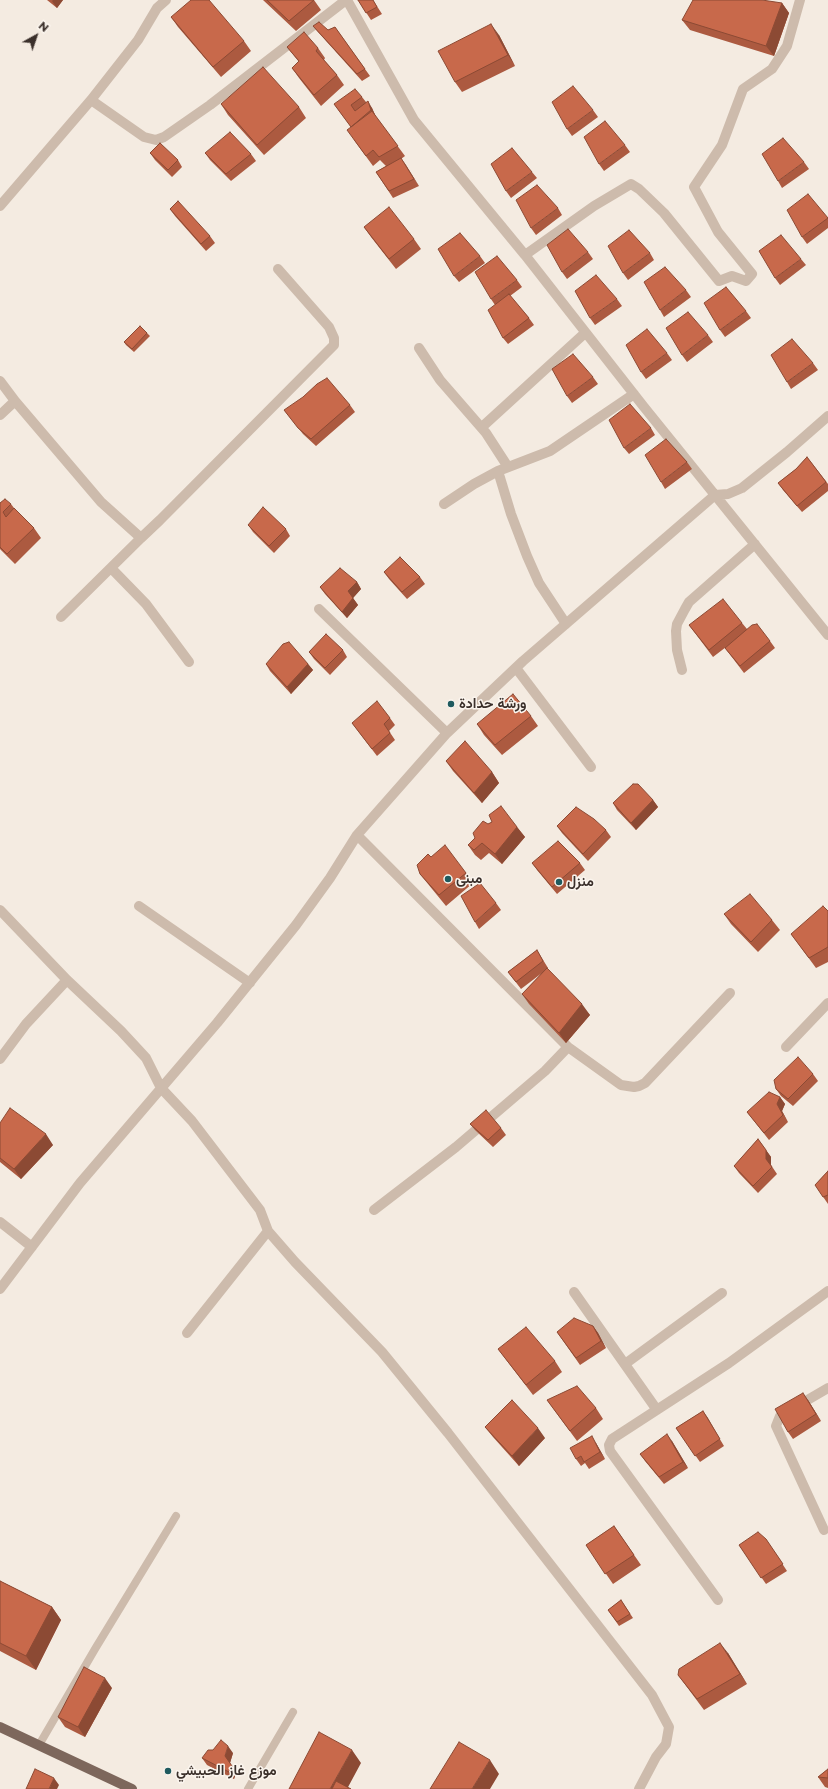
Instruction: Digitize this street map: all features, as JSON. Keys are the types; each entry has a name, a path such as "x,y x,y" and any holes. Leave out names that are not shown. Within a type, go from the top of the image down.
{"main road":[{"path":"0,1727 132,1789"}],"street":[{"path":"0,206 91,100 138,40 158,4 166,0"},
{"path":"91,100 144,137 156,140 164,137 347,0 414,120 525,255 585,333 828,635"},
{"path":"525,255 594,206 631,184 639,189 664,212 719,281 732,276 746,281 752,274 718,232 694,187 722,145 743,90 772,69 787,46 800,0"},
{"path":"61,617 334,345 334,338 329,327 278,269"},
{"path":"482,427 585,333"},
{"path":"419,348 440,380 482,427 508,467"},
{"path":"0,380 15,401 101,502 141,538"},
{"path":"444,504 474,484 508,467 550,451 634,394"},
{"path":"0,415 15,401"},
{"path":"0,1289 80,1183 250,983 296,925 330,878 357,835 447,733 516,668 716,495 728,494 742,488 787,452 828,416"},
{"path":"498,472 511,514 530,563 539,583 566,624"},
{"path":"682,670 677,650 676,631 677,624 684,608 755,544"},
{"path":"111,568 146,604 189,662"},
{"path":"320,609 447,733"},
{"path":"516,668 591,767"},
{"path":"357,835 568,1047 621,1085 634,1087 645,1083 730,993"},
{"path":"139,906 250,983"},
{"path":"0,910 67,980 121,1031 146,1058 151,1065 161,1088 192,1122 260,1210 268,1231 295,1262 382,1352 458,1446 652,1695 669,1727 666,1744 656,1756 639,1789"},
{"path":"0,1059 26,1024 67,980"},
{"path":"786,1047 828,1003"},
{"path":"374,1210 461,1143 545,1071 568,1047"},
{"path":"0,1222 32,1247"},
{"path":"187,1333 268,1231"},
{"path":"718,1600 610,1451 609,1445 612,1439 729,1363 828,1291"},
{"path":"574,1292 657,1410"},
{"path":"625,1364 722,1293"},
{"path":"824,1530 776,1426 780,1416 828,1388"}],"lane":[{"path":"39,1746 95,1649 176,1516"},
{"path":"248,1789 293,1712"}],"building":[{"path":"191,0 209,0 244,41 213,67 171,17"},
{"path":"267,0 314,0 289,21"},
{"path":"358,0 373,0 377,7 366,13"},
{"path":"693,0 762,0 782,3 766,46 682,20"},
{"path":"319,22 328,30 335,27 365,69 357,74 313,26"},
{"path":"491,24 508,55 455,82 438,51"},
{"path":"304,32 318,48 316,51 337,75 314,95 292,68 299,61 287,47"},
{"path":"263,67 299,107 257,145 221,104"},
{"path":"573,86 593,110 567,129 552,102"},
{"path":"355,89 362,97 351,105 355,111 368,101 371,110 351,127 334,104"},
{"path":"372,111 398,146 379,157 373,150 366,156 347,130"},
{"path":"605,121 625,145 599,164 584,137"},
{"path":"230,132 251,154 226,174 205,153"},
{"path":"783,138 804,162 778,181 762,154"},
{"path":"160,143 178,160 168,170 150,153"},
{"path":"512,148 532,172 506,191 491,164"},
{"path":"401,158 414,179 389,191 376,172"},
{"path":"537,185 558,208 531,228 516,200"},
{"path":"808,194 828,218 802,237 787,210"},
{"path":"178,201 210,236 201,244 170,209"},
{"path":"389,207 414,239 389,259 364,227"},
{"path":"568,229 588,252 562,272 547,245"},
{"path":"629,230 650,253 623,273 608,246"},
{"path":"460,233 480,256 454,276 438,249"},
{"path":"781,235 801,259 775,278 759,251"},
{"path":"497,256 517,280 491,299 475,272"},
{"path":"665,267 686,290 660,310 644,282"},
{"path":"596,275 617,299 590,318 575,291"},
{"path":"726,287 746,311 720,330 704,303"},
{"path":"509,294 529,318 503,338 488,310"},
{"path":"688,312 708,335 682,355 666,328"},
{"path":"140,326 147,333 132,349 124,342"},
{"path":"647,329 667,353 641,372 626,345"},
{"path":"792,339 813,363 787,382 771,355"},
{"path":"573,354 593,377 567,396 552,369"},
{"path":"327,378 350,405 311,439 298,428 284,410"},
{"path":"630,404 651,428 624,448 609,420"},
{"path":"666,439 687,462 661,482 645,455"},
{"path":"807,457 826,482 797,506 778,483 796,469"},
{"path":"5,499 11,504 3,512 6,517 14,508 34,528 7,554 0,547 0,503"},
{"path":"263,507 286,529 269,546 248,525"},
{"path":"400,557 420,577 402,592 384,572"},
{"path":"340,568 357,582 348,591 353,598 342,612 320,587"},
{"path":"723,599 742,623 709,650 689,625"},
{"path":"757,624 770,641 740,666 725,648 752,625"},
{"path":"326,634 343,650 325,668 309,652"},
{"path":"289,642 308,664 287,687 266,664 283,644"},
{"path":"513,694 531,716 495,745 477,724"},
{"path":"377,701 390,718 384,724 390,733 372,749 352,723"},
{"path":"465,741 492,772 474,793 446,761"},
{"path":"633,784 638,784 653,800 631,823 613,803"},
{"path":"501,806 517,827 495,854 482,843 474,850 468,845 475,838 473,833 483,821 488,824 492,822 489,815"},
{"path":"576,807 594,819 606,830 583,854 557,826"},
{"name":"منزل","path":"558,841 580,863 552,887 532,863"},
{"name":"مبنى","path":"445,845 466,873 439,895 420,874 417,865 428,854 431,857"},
{"path":"480,883 496,903 475,922 461,896"},
{"path":"750,894 772,920 751,942 724,914"},
{"path":"823,906 828,911 828,947 809,958 791,934"},
{"path":"537,950 543,961 516,982 508,972"},
{"path":"547,968 582,1004 559,1033 522,994"},
{"path":"798,1057 813,1074 788,1099 776,1089 774,1080"},
{"path":"769,1092 780,1097 777,1104 783,1115 764,1133 747,1112"},
{"path":"10,1108 46,1134 14,1169 0,1158 0,1123"},
{"path":"486,1110 501,1128 488,1140 470,1124"},
{"path":"758,1139 766,1150 766,1159 772,1167 753,1186 734,1166"},
{"path":"828,1171 828,1195 823,1197 815,1185"},
{"path":"574,1318 593,1326 601,1341 576,1358 557,1332"},
{"path":"526,1327 555,1361 526,1385 498,1349"},
{"path":"577,1386 596,1408 570,1431 547,1400"},
{"path":"803,1393 816,1414 788,1432 775,1409"},
{"path":"512,1400 538,1428 512,1456 485,1427"},
{"path":"703,1411 720,1439 695,1456 676,1428"},
{"path":"667,1434 683,1462 659,1477 640,1454"},
{"path":"592,1436 600,1452 584,1462 581,1456 576,1459 570,1448"},
{"path":"614,1526 634,1555 605,1574 586,1545"},
{"path":"758,1532 766,1539 783,1564 761,1578 739,1545"},
{"path":"0,1581 52,1607 26,1656 0,1643"},
{"path":"621,1600 630,1614 617,1622 608,1610"},
{"path":"720,1643 740,1674 697,1699 678,1675 679,1669"},
{"path":"84,1667 105,1678 78,1727 58,1717"},
{"path":"319,1732 352,1750 330,1789 289,1789"},
{"path":"221,1740 228,1746 225,1756 232,1766 229,1772 202,1758 208,1750 213,1750"},
{"path":"459,1742 490,1760 472,1789 430,1789"},
{"path":"35,1769 54,1778 49,1789 26,1789"},
{"path":"828,1769 828,1778 818,1777"},
{"path":"336,1781 351,1789 332,1789"}],"place":[{"name":"ورشة حدادة","path":"451,704"},
{"name":"مبنى","path":"448,879"},
{"name":"منزل","path":"559,882"},
{"name":"موزع غاز الحبيشي","path":"168,1771"}]}
